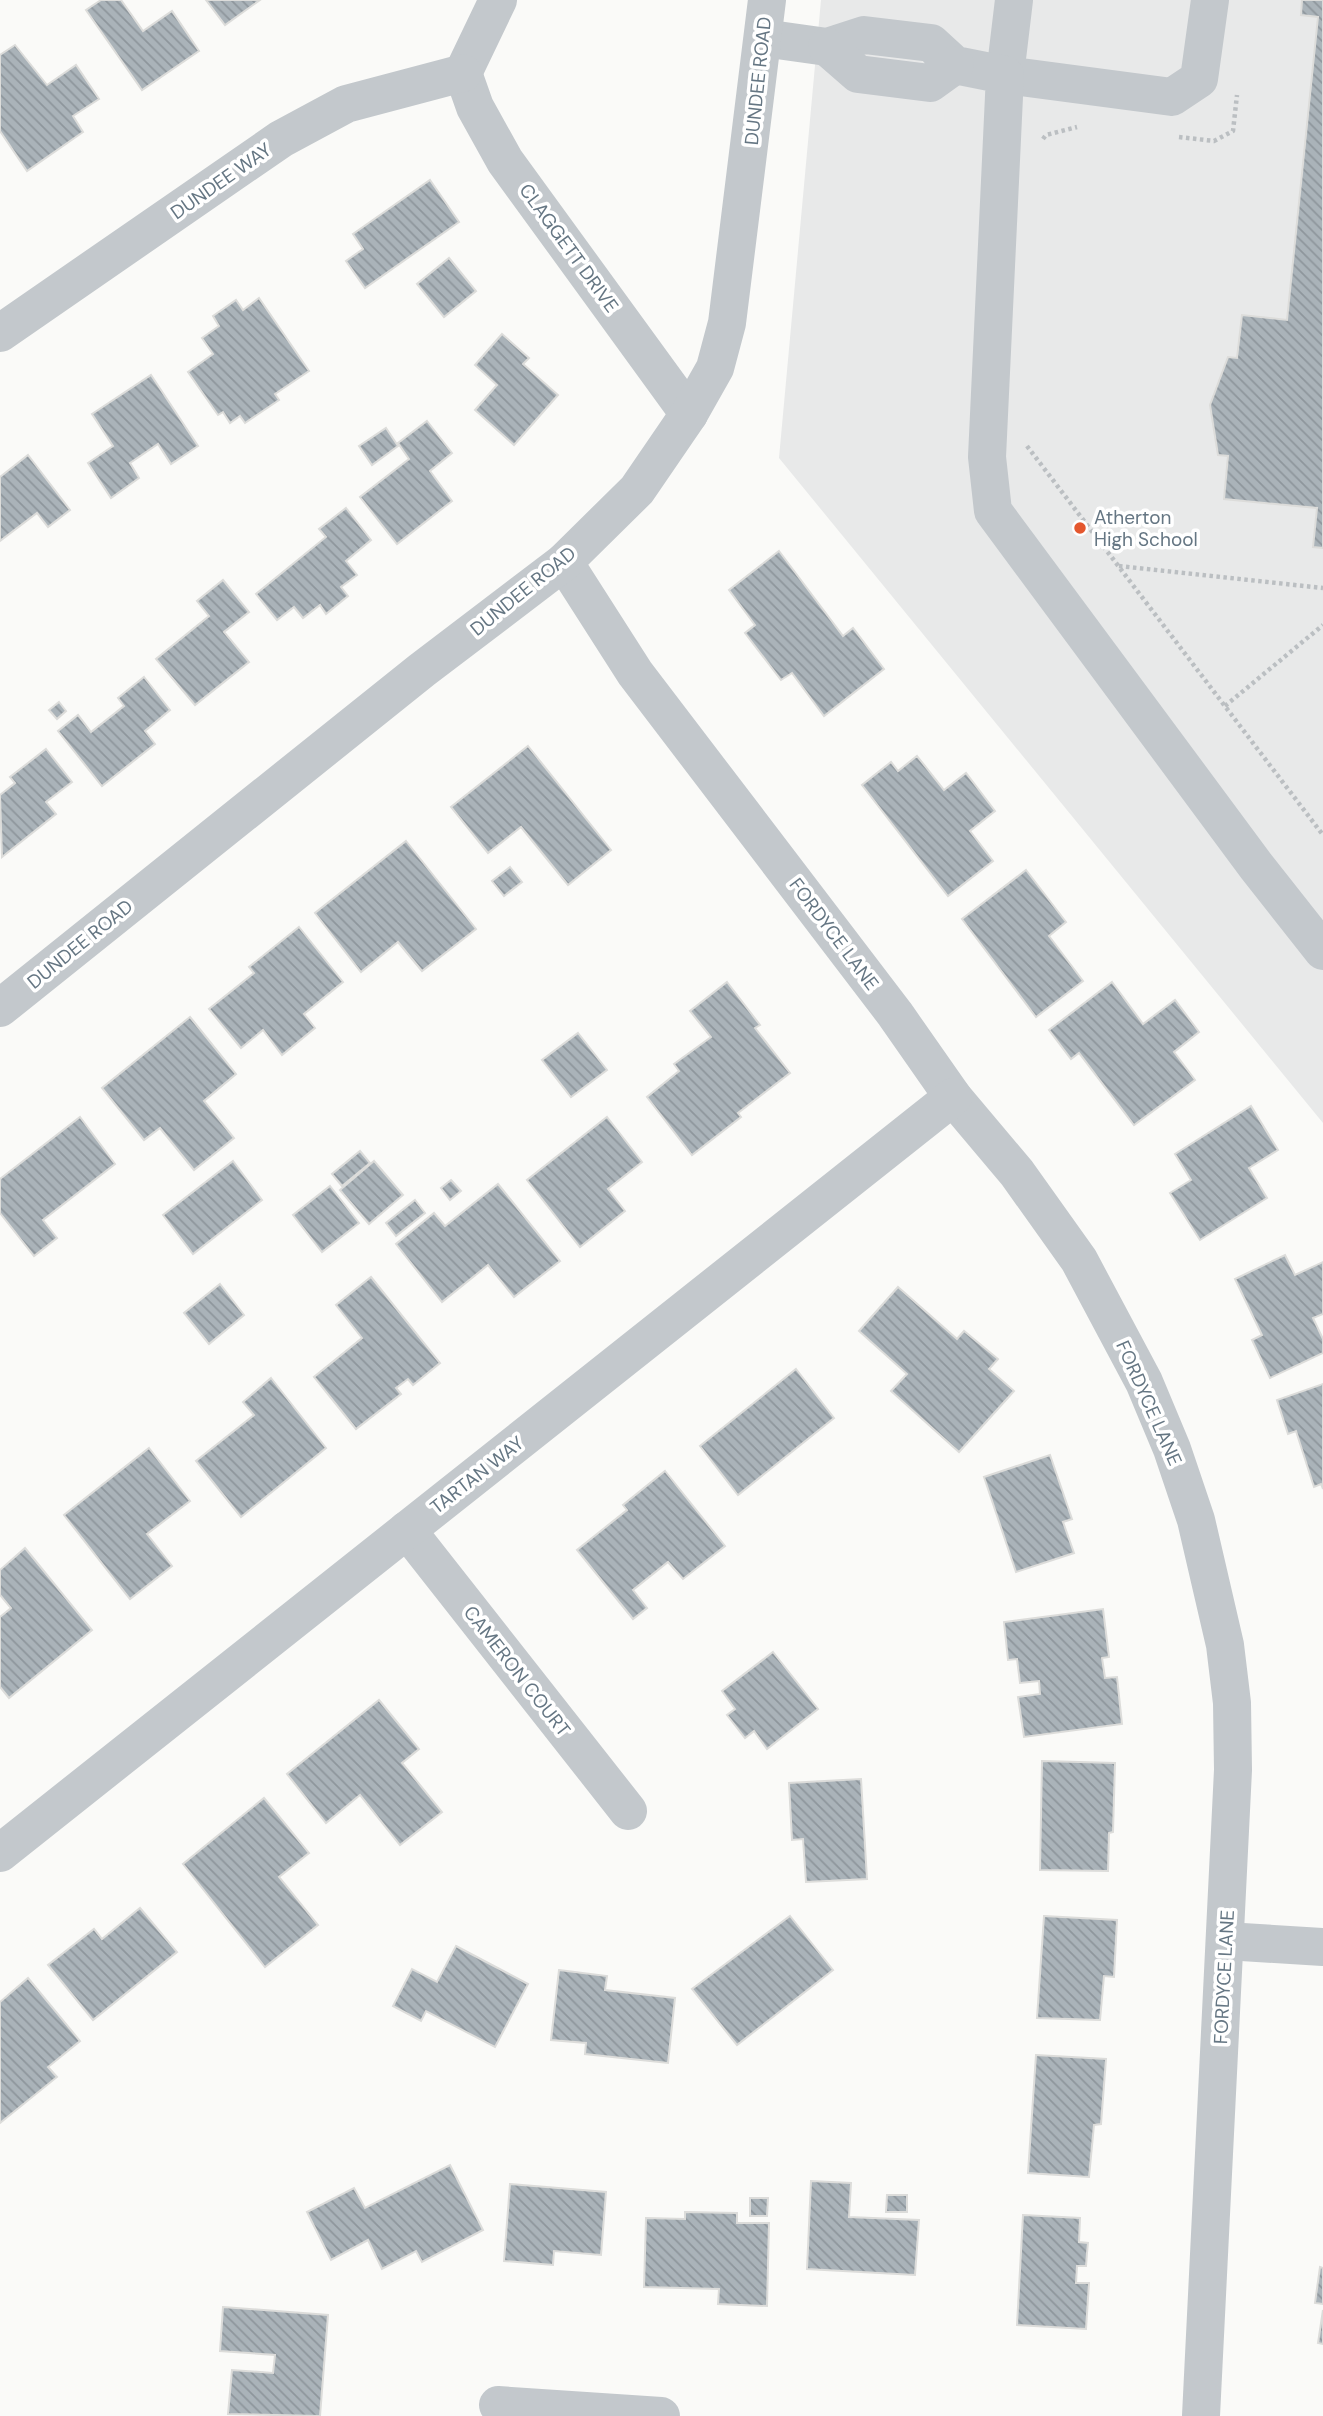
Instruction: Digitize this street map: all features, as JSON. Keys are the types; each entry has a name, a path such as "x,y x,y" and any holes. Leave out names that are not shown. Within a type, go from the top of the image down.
{"street":[{"path":"463,73 498,0"},
{"name":"DUNDEE ROAD","path":"0,1008 411,679 564,562 637,490 690,414 715,368 727,323 766,0"},
{"path":"1014,0 1005,75 987,457 993,511 1256,866 1323,951"},
{"path":"763,38 827,47 858,74 930,83 955,65 1005,75 1172,97 1199,79 1210,0"},
{"name":"DUNDEE WAY","path":"0,332 281,139 346,104 463,73"},
{"name":"CLAGGETT DRIVE","path":"463,73 475,107 505,161 690,414"},
{"name":"FORDYCE LANE","path":"564,562 635,673 895,1014 953,1097 1017,1173 1079,1260 1144,1382 1172,1449 1196,1520 1213,1587 1232,1703 1233,1770 1226,1941 1201,2416"},
{"name":"TARTAN WAY","path":"0,1853 953,1097"},
{"name":"CAMERON COURT","path":"407,1530 628,1811"},
{"path":"1226,1941 1323,1947"},
{"path":"498,2405 661,2416"}],"path":[{"path":"1040,143 1046,135 1075,127 1088,128"},
{"path":"1176,137 1214,141 1233,131"},
{"path":"1022,439 1323,835"},
{"path":"1119,566 1323,588"},
{"path":"1225,706 1323,625"}],"shaded area":[{"name":"Atherton High School","path":"821,0 1323,0 1323,1123 779,458"}],"building":[{"path":"101,0 121,0 143,31 172,11 199,51 142,90 86,10"},
{"path":"206,0 260,0 225,25"},
{"name":"Atherton High School","path":"1302,0 1323,0 1323,548 1313,547 1317,508 1224,499 1228,456 1218,455 1210,405 1228,357 1237,358 1242,315 1287,320 1318,17 1301,15"},
{"path":"15,45 47,85 76,65 99,99 73,116 83,132 27,171 0,131 0,55"},
{"path":"430,180 459,222 365,288 346,261 363,249 353,234"},
{"path":"449,258 476,291 444,317 417,284"},
{"path":"259,298 309,371 275,394 279,400 245,423 240,416 230,423 223,412 218,415 188,372 213,354 202,338 219,326 213,316 236,300 243,310"},
{"path":"502,334 529,358 523,364 558,395 514,445 475,410 497,385 475,365"},
{"path":"151,375 198,446 171,464 158,444 130,463 139,478 111,498 88,463 113,446 92,414"},
{"path":"427,421 452,453 430,471 452,501 397,544 360,497 409,459 398,443"},
{"path":"386,428 398,446 372,465 359,446"},
{"path":"28,455 70,510 48,527 37,513 0,541 0,477"},
{"path":"346,508 371,540 346,561 357,575 341,587 348,596 326,614 320,605 303,618 294,607 277,620 256,594 326,537 319,529"},
{"path":"779,551 843,636 853,628 884,669 824,716 792,673 781,680 745,633 755,625 729,590"},
{"path":"223,580 249,612 224,632 249,662 195,705 156,659 209,616 197,601"},
{"path":"144,677 170,710 145,731 155,744 102,786 58,731 78,715 91,732 124,706 118,698"},
{"path":"59,702 66,711 57,719 49,710"},
{"path":"528,746 611,850 568,885 521,827 488,853 451,807"},
{"path":"46,749 72,782 46,802 56,814 2,857 0,795 15,783 10,777"},
{"path":"917,756 944,790 966,773 995,811 970,831 993,861 948,896 862,785 891,762 898,771"},
{"path":"406,841 476,929 422,971 398,942 361,972 315,913"},
{"path":"510,867 522,882 504,896 492,881"},
{"path":"1026,870 1066,922 1049,936 1083,981 1036,1017 962,919"},
{"path":"299,927 343,982 304,1014 315,1028 282,1055 263,1030 241,1048 209,1009 254,973 249,967"},
{"path":"727,982 760,1025 755,1028 790,1073 738,1113 741,1117 692,1155 647,1097 679,1071 674,1064 711,1037 690,1011"},
{"path":"1112,982 1143,1024 1175,1000 1199,1032 1174,1052 1195,1080 1134,1125 1079,1053 1071,1059 1049,1030"},
{"path":"190,1017 236,1074 204,1101 234,1138 194,1170 160,1128 144,1140 102,1088"},
{"path":"578,1033 607,1070 571,1097 542,1060"},
{"path":"1251,1106 1278,1150 1249,1168 1267,1198 1200,1240 1170,1193 1191,1180 1175,1154"},
{"path":"80,1117 115,1164 43,1220 57,1238 34,1256 0,1213 0,1179"},
{"path":"607,1117 642,1162 608,1189 625,1211 580,1247 527,1180"},
{"path":"360,1151 370,1163 342,1186 332,1174"},
{"path":"233,1161 262,1200 193,1254 163,1215"},
{"path":"374,1161 403,1195 369,1224 340,1190"},
{"path":"451,1180 461,1191 450,1200 441,1188"},
{"path":"498,1184 560,1261 514,1297 488,1265 442,1302 396,1244 434,1213 445,1226"},
{"path":"330,1186 359,1223 322,1252 293,1215"},
{"path":"415,1200 425,1213 396,1236 386,1223"},
{"path":"1285,1255 1295,1275 1323,1262 1323,1314 1313,1318 1323,1339 1323,1353 1270,1378 1252,1340 1262,1335 1235,1279"},
{"path":"371,1277 440,1363 413,1385 408,1379 396,1388 401,1394 356,1429 314,1377 362,1338 336,1305"},
{"path":"220,1284 244,1315 209,1344 184,1313"},
{"path":"898,1287 957,1339 964,1331 998,1359 989,1369 1014,1391 959,1452 891,1391 907,1374 859,1331"},
{"path":"796,1369 834,1418 738,1495 700,1446"},
{"path":"271,1378 326,1448 241,1517 196,1461 254,1415 243,1402"},
{"path":"1323,1384 1323,1489 1321,1484 1314,1487 1296,1431 1288,1434 1277,1400"},
{"path":"149,1448 190,1501 147,1534 172,1566 130,1599 64,1515"},
{"path":"1050,1455 1072,1519 1063,1522 1074,1553 1016,1572 984,1477"},
{"path":"665,1471 725,1546 683,1579 668,1562 633,1590 647,1608 633,1619 577,1550 627,1510 623,1505"},
{"path":"25,1548 92,1630 9,1698 0,1687 0,1617 11,1608 0,1595 0,1570"},
{"path":"1103,1609 1109,1657 1102,1658 1105,1678 1117,1677 1122,1724 1024,1737 1018,1697 1040,1694 1039,1681 1020,1683 1017,1659 1008,1660 1004,1622"},
{"path":"773,1652 818,1709 767,1749 754,1731 745,1738 727,1715 735,1709 722,1691"},
{"path":"379,1700 419,1749 402,1763 442,1812 400,1845 360,1795 326,1823 287,1774"},
{"path":"1042,1761 1115,1763 1113,1832 1109,1833 1108,1871 1040,1870"},
{"path":"861,1779 867,1879 806,1882 803,1839 792,1840 789,1783"},
{"path":"264,1798 309,1853 279,1877 318,1925 265,1967 183,1864"},
{"path":"140,1908 177,1952 93,2020 48,1965 94,1929 102,1939"},
{"path":"790,1916 833,1970 737,2045 692,1989"},
{"path":"1044,1916 1117,1920 1114,1977 1104,1976 1100,2020 1037,2018"},
{"path":"456,1946 528,1984 495,2047 426,2011 421,2021 393,2006 412,1969 437,1982"},
{"path":"559,1970 607,1976 605,1990 675,1998 668,2063 585,2054 586,2043 551,2040"},
{"path":"28,1978 80,2041 48,2067 57,2077 0,2123 0,2002"},
{"path":"1036,2055 1106,2059 1101,2124 1094,2125 1089,2177 1028,2173"},
{"path":"450,2165 483,2230 422,2262 416,2251 382,2269 368,2240 331,2260 307,2212 354,2188 365,2208"},
{"path":"811,2181 851,2183 849,2217 919,2220 915,2275 807,2269"},
{"path":"510,2184 606,2192 601,2255 554,2251 553,2265 504,2261"},
{"path":"887,2195 907,2195 907,2212 886,2212"},
{"path":"750,2198 768,2198 767,2216 750,2216"},
{"path":"685,2212 737,2213 737,2223 769,2223 767,2306 718,2304 719,2289 644,2287 646,2218 685,2219"},
{"path":"1023,2215 1080,2218 1079,2242 1088,2243 1086,2266 1077,2266 1076,2283 1089,2283 1086,2329 1017,2325"},
{"path":"1320,2267 1323,2268 1323,2304 1315,2303"},
{"path":"223,2307 328,2315 320,2416 228,2414 232,2370 273,2373 275,2355 220,2351"},
{"path":"1323,2310 1323,2344 1318,2343"}],"place":[{"name":"Atherton High School","path":"1080,528"}]}
